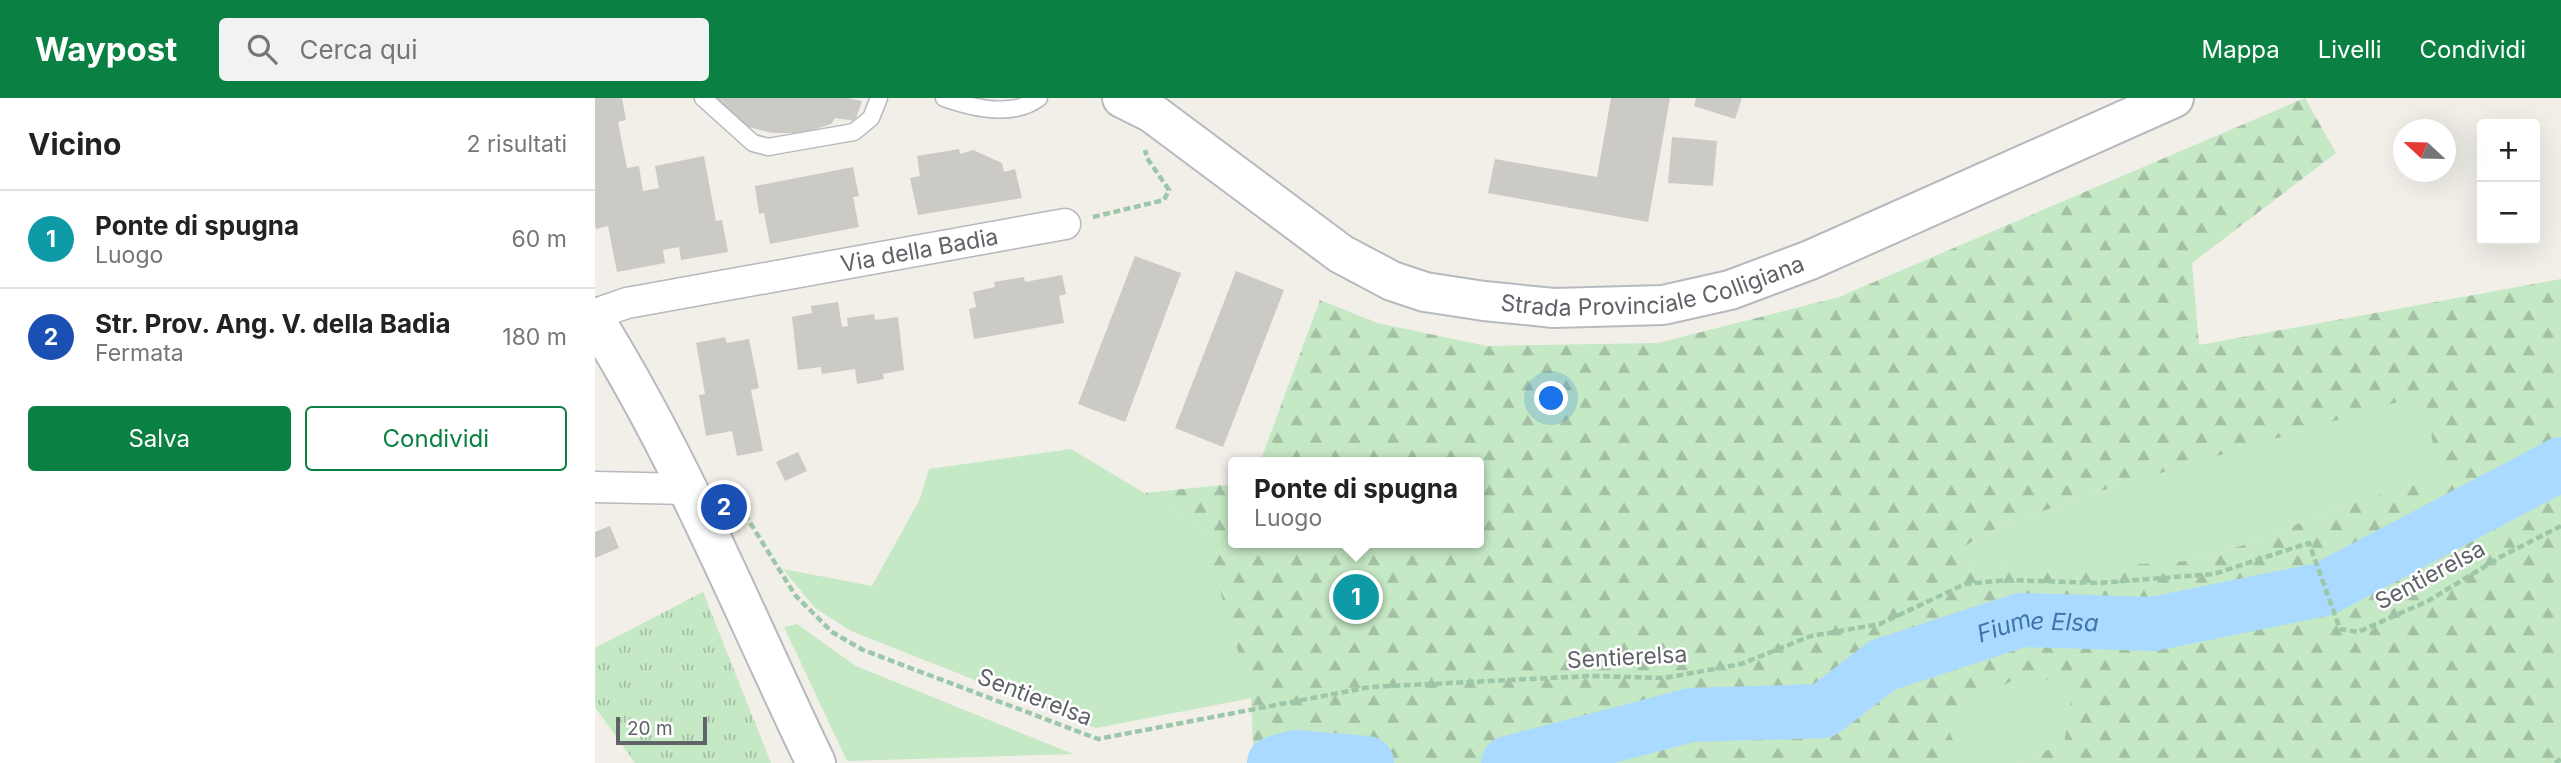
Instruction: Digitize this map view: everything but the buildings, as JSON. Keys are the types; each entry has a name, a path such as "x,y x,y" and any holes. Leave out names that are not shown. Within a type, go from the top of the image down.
{"main road":[{"name":"Strada Provinciale Colligiana","path":"1139,112 1341,254 1392,281 1425,292 1484,301 1580,308 1673,304 1749,284 1810,260 2174,98"},
{"path":"595,320 705,504 816,763"}],"street":[{"name":"Via della Badia","path":"595,314 627,303 1065,224"},
{"path":"598,490 705,504"}],"lane":[{"path":"703,98 753,143 768,147 854,132 871,118 879,98"},
{"path":"944,98 972,107 996,108 1020,107 1039,98"}],"path":[{"path":"1065,224 1164,200 1169,190 1147,158 1139,112"},
{"name":"Sentierelsa","path":"705,504 736,500 795,595 832,632 863,650 1098,739 1370,688 1590,676 1665,678 1741,664 1811,636 1880,624 1965,584 2007,580 2098,583 2214,574 2309,543 2340,629 2358,632 2428,601 2502,556 2561,526"},
{"path":"2555,763 2561,759"}],"green space":[{"path":"2305,98 2336,153 2192,263 2199,345 2561,279 2561,763 2021,763 2064,742 2074,679 2013,681 1945,720 1963,763 1254,763 1251,698 1201,527 1144,493 1228,485 1228,548 1484,548 1484,457 1262,457 1320,300 1377,323 1487,346 1658,343 1839,297","holes":["2424,395 2351,503 2240,546 2186,561 2014,567 1966,564 1955,553 1986,533 2081,497"]},
{"path":"2424,394 2439,477 2351,503 2240,546 2186,561 2111,566 2014,567 1966,564 1954,553 1986,533 2081,497"},
{"path":"1071,449 1201,527 1252,698 1096,728 851,631 815,608 783,569 872,586 920,499 929,469"},
{"path":"703,592 771,763 635,763 595,707 595,648"},
{"path":"797,624 856,666 1073,754 847,761 784,627"},
{"path":"2075,679 2064,742 2021,763 1963,763 1944,720 2013,680"}],"waterway":[{"name":"Fiume Elsa","path":"1508,763 1691,715 1823,711 1883,665 2021,620 2153,624 2324,589 2561,464"},
{"name":"Fiume Elsa","path":"1274,763 1296,757 1367,763"}],"place":[{"name":"Str. Prov. Ang. V. della Badia","path":"724,507"},
{"name":"Ponte di spugna","path":"1356,597"}]}
